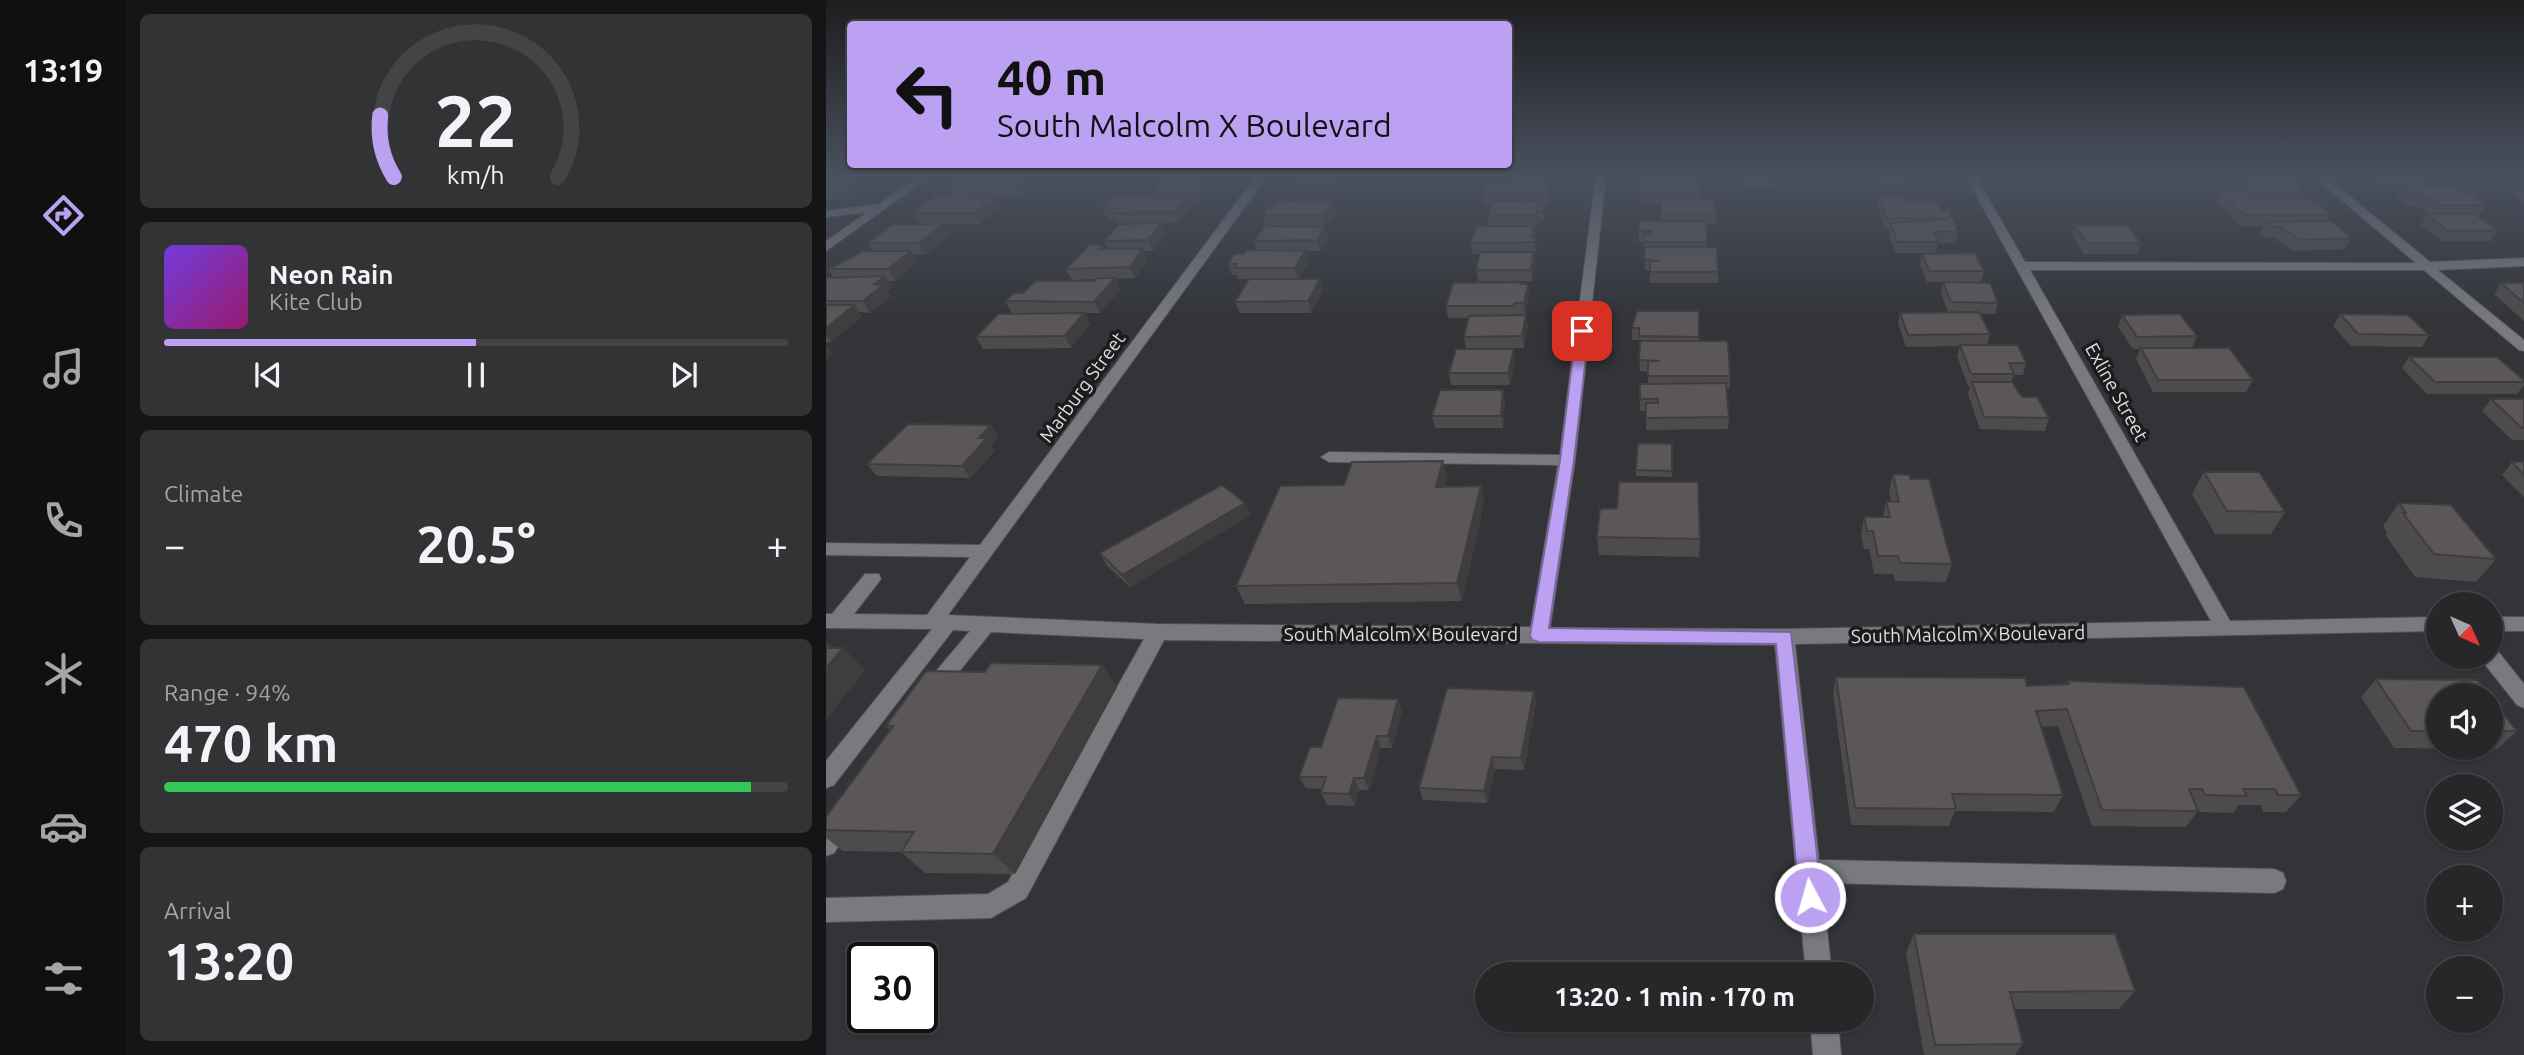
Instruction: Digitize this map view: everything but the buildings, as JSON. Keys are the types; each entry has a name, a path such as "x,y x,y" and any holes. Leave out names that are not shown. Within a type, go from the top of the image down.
{"street":[{"path":"826,247 857,224"},
{"name":"Marburg Street","path":"826,778 940,622 985,551 1227,224"},
{"path":"1539,635 1567,460 1595,224"},
{"name":"Exline Street","path":"1998,224 2225,629"},
{"path":"2378,224 2524,347"},
{"path":"2022,266 2389,268 2524,262"},
{"path":"1329,457 1567,460"},
{"path":"826,549 985,551"},
{"path":"831,621 872,579"},
{"name":"South Malcolm X Boulevard","path":"831,621 940,622 1158,632 1784,637 2426,624"},
{"path":"2503,624 2524,624"},
{"path":"920,704 986,625"},
{"path":"826,910 990,906 1017,890 1158,632"},
{"path":"1784,637 1818,962"},
{"path":"2500,669 2524,699"},
{"path":"826,845 859,800"},
{"path":"1808,871 2274,881"},
{"path":"1825,1032 1827,1055"}],"route":[{"path":"1582,331 1567,460 1539,635 1784,637 1810,897"}]}
